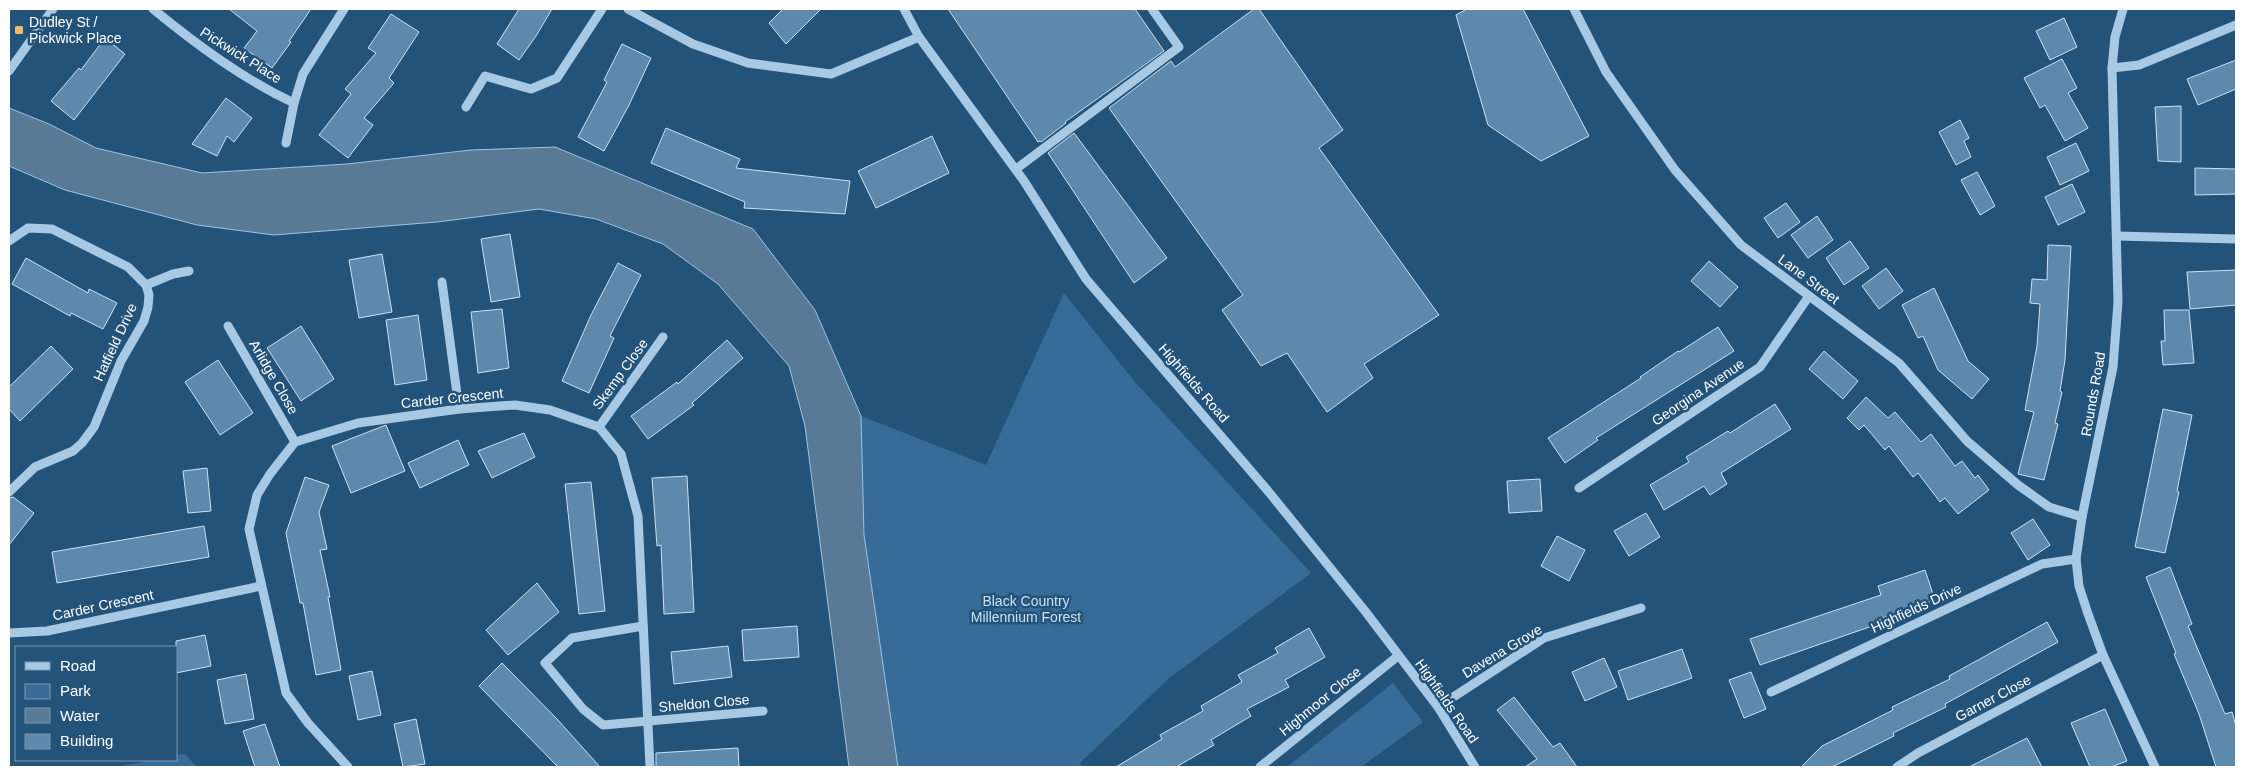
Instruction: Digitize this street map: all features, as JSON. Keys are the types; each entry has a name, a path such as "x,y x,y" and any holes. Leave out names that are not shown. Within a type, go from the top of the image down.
{"street":[{"path":"9,71 53,9"},
{"name":"Pickwick Place","path":"153,9 195,43 265,89 294,103"},
{"name":"Pickwick Place","path":"286,143 294,103 303,74 344,9"},
{"path":"466,107 486,76 531,90 557,78 602,9"},
{"path":"628,9 693,44 748,63 832,74 919,37"},
{"name":"Highfields Road","path":"904,9 919,37 1016,170 1086,279 1268,491 1438,707 1475,767"},
{"path":"1016,170 1179,47 1152,9"},
{"name":"Lane Street","path":"1574,9 1606,72 1675,170 1741,245 1899,363 1967,441 2018,485 2048,507 2082,517"},
{"name":"Rounds Road","path":"2123,9 2115,37 2112,68 2118,302 2113,367 2082,517 2076,559 2080,586 2087,611 2103,655 2155,767"},
{"path":"2112,68 2139,65 2236,25"},
{"path":"9,241 28,228 52,229 121,263 136,274 146,286 173,274 189,270"},
{"path":"2117,236 2236,239"},
{"path":"442,282 459,409"},
{"name":"Hatfield Drive","path":"9,492 36,467 72,451 82,444 94,428 121,361 144,321 149,296 146,286"},
{"name":"Georgina Avenue","path":"1579,488 1760,367 1809,296"},
{"name":"Arlidge Close","path":"228,326 295,442"},
{"name":"Skemp Close","path":"599,427 663,337"},
{"name":"Carder Crescent","path":"295,442 358,423 459,409 516,405 550,410 599,427"},
{"path":"599,427 621,454 638,516 650,767"},
{"path":"295,442 257,494 249,529 286,693 308,723 348,767"},
{"name":"Highfields Drive","path":"1771,692 2042,564 2076,559"},
{"name":"Carder Crescent","path":"9,633 47,631 261,586"},
{"name":"Davena Grove","path":"1438,707 1544,638 1641,608"},
{"name":"Sheldon Close","path":"643,626 572,638 546,663 583,709 603,725 764,711"},
{"name":"Garner Close","path":"1897,767 1918,753 2103,655"},
{"name":"Highmoor Close","path":"1260,767 1398,656"}],"green space":[{"name":"Black Country Millennium Forest","path":"1064,293 1134,381 1311,573 1168,679 1080,763 1082,767 898,767 864,535 861,416 986,465"},
{"path":"1393,683 1423,722 1361,767 1287,767"},
{"path":"185,754 197,767 115,767 148,761 178,761 178,755"}],"water":[{"path":"9,108 49,124 96,148 202,173 347,164 471,150 555,147 753,229 815,310 861,416 864,535 898,767 849,767 805,426 789,366 718,284 663,244 596,219 539,209 437,222 274,235 197,225 65,190 9,166"}],"building":[{"path":"229,9 311,9 289,41 291,42 272,68 244,48 257,31"},
{"path":"519,9 552,9 519,60 497,44"},
{"path":"783,9 821,9 786,44 769,23"},
{"path":"948,9 1135,9 1164,51 1065,122 1041,142 1038,142"},
{"path":"1254,9 1259,9 1343,130 1319,148 1439,315 1364,364 1373,378 1327,412 1287,353 1261,366 1222,310 1243,295 1109,108 1171,61 1175,67"},
{"path":"1467,9 1523,9 1589,136 1541,161 1488,125 1456,15"},
{"path":"391,14 419,32 389,78 394,83 364,118 373,125 348,158 319,135 351,94 345,89 376,53 368,48"},
{"path":"2064,18 2077,47 2050,60 2036,31"},
{"path":"105,38 125,54 74,120 51,101 79,68 81,70"},
{"path":"622,44 651,58 629,105 604,151 578,137 607,82 604,80"},
{"path":"2062,59 2077,88 2068,93 2088,128 2065,141 2045,105 2040,108 2024,78"},
{"path":"2236,60 2236,89 2198,105 2187,79"},
{"path":"226,98 252,118 234,142 227,136 217,156 192,144"},
{"path":"2181,106 2181,162 2158,161 2155,107"},
{"path":"1960,120 1969,138 1964,141 1971,157 1956,165 1939,132"},
{"path":"666,128 740,159 736,168 850,181 845,214 744,208 745,202 651,163"},
{"path":"1074,133 1167,258 1134,283 1048,153"},
{"path":"932,136 949,173 876,208 858,171"},
{"path":"2076,143 2089,171 2060,185 2047,157"},
{"path":"2195,168 2236,169 2236,194 2195,195"},
{"path":"1977,172 1995,206 1980,215 1961,180"},
{"path":"2072,184 2085,212 2058,225 2045,197"},
{"path":"1786,203 1800,222 1778,238 1764,218"},
{"path":"1817,216 1833,240 1808,258 1791,235"},
{"path":"510,234 520,297 491,302 481,239"},
{"path":"1850,241 1869,268 1844,285 1826,258"},
{"path":"2048,245 2071,246 2065,360 2060,391 2062,392 2055,423 2058,424 2044,480 2018,474 2034,412 2025,410 2037,346 2040,304 2030,303 2032,279 2047,280"},
{"path":"382,254 392,312 359,318 349,260"},
{"path":"26,258 88,293 89,289 117,303 103,329 71,313 70,316 12,284"},
{"path":"1709,261 1738,287 1720,307 1691,281"},
{"path":"618,263 641,275 610,336 614,338 589,393 562,381 591,315"},
{"path":"1886,268 1903,291 1879,309 1862,286"},
{"path":"2236,270 2236,305 2190,309 2187,272"},
{"path":"1934,288 1968,361 1989,379 1972,399 1938,370 1923,336 1918,338 1902,305"},
{"path":"502,309 509,368 478,373 471,312"},
{"path":"2164,310 2189,310 2194,363 2163,365 2161,341 2165,341"},
{"path":"418,315 427,380 395,385 386,320"},
{"path":"301,326 334,379 301,401 267,348"},
{"path":"1718,327 1734,351 1596,438 1598,440 1565,463 1548,438 1641,378 1678,351"},
{"path":"727,340 743,358 692,403 694,405 648,439 631,416 677,382 678,384"},
{"path":"51,346 73,369 20,421 9,409 9,387"},
{"path":"1824,351 1858,381 1843,399 1809,369"},
{"path":"218,360 253,413 220,435 185,382"},
{"path":"1866,397 1888,418 1895,412 1921,442 1931,434 1955,466 1962,461 1975,478 1978,475 1989,490 1958,514 1945,498 1940,502 1918,473 1913,477 1889,446 1885,450 1864,425 1859,430 1847,418"},
{"path":"1775,404 1791,429 1721,473 1727,484 1710,495 1704,486 1664,510 1650,485 1689,462 1686,457 1728,431 1730,433"},
{"path":"2163,409 2192,415 2177,491 2179,492 2165,553 2135,547"},
{"path":"386,425 405,471 351,493 332,446"},
{"path":"524,433 535,457 492,478 478,451"},
{"path":"458,440 469,465 420,488 408,463"},
{"path":"207,468 211,511 188,513 183,471"},
{"path":"687,476 694,612 664,614 661,545 657,546 652,478"},
{"path":"305,477 329,485 319,512 327,549 320,550 330,597 328,597 341,670 316,675 303,603 300,603 286,533"},
{"path":"1540,479 1542,511 1509,513 1507,481"},
{"path":"591,482 605,611 579,614 565,484"},
{"path":"13,497 34,513 9,545 9,498"},
{"path":"1646,513 1660,537 1629,556 1614,531"},
{"path":"2033,519 2050,545 2028,560 2011,533"},
{"path":"204,526 209,557 57,583 52,552"},
{"path":"1557,536 1585,550 1569,581 1541,566"},
{"path":"2170,567 2192,624 2188,626 2225,714 2232,712 2236,726 2236,767 2216,767 2199,714 2174,654 2176,653 2146,577"},
{"path":"1925,570 1935,600 1877,620 1878,624 1760,665 1750,639 1881,595 1878,586"},
{"path":"537,583 559,612 508,655 486,630"},
{"path":"2047,622 2058,642 1945,704 1946,707 1893,733 1894,736 1832,767 1801,767 1822,746 1893,710 1892,707 1950,679 1949,676"},
{"path":"797,626 799,657 744,661 742,630"},
{"path":"1309,628 1325,657 1285,680 1289,687 1247,709 1251,716 1211,740 1214,745 1176,767 1116,767 1162,739 1160,735 1203,711 1201,706 1242,682 1238,675 1278,653 1275,648"},
{"path":"205,635 211,666 178,673 178,646 176,646 176,641"},
{"path":"728,646 732,677 674,684 671,652"},
{"path":"1682,649 1692,678 1628,700 1618,671"},
{"path":"1604,658 1617,687 1585,701 1572,672"},
{"path":"502,663 557,719 600,767 558,767 479,686"},
{"path":"372,671 381,715 358,720 349,676"},
{"path":"1751,672 1766,709 1744,718 1729,680"},
{"path":"246,674 254,719 225,724 217,680"},
{"path":"1514,697 1553,747 1560,743 1577,767 1525,767 1537,759 1497,710"},
{"path":"2105,709 2127,761 2111,767 2090,767 2071,723"},
{"path":"416,719 425,764 403,767 394,724"},
{"path":"265,724 280,767 255,767 243,731"},
{"path":"2027,738 2042,767 1969,767"},
{"path":"738,748 739,767 656,767 656,753"}],"place":[{"name":"Dudley St / Pickwick Place","path":"19,30"}]}
